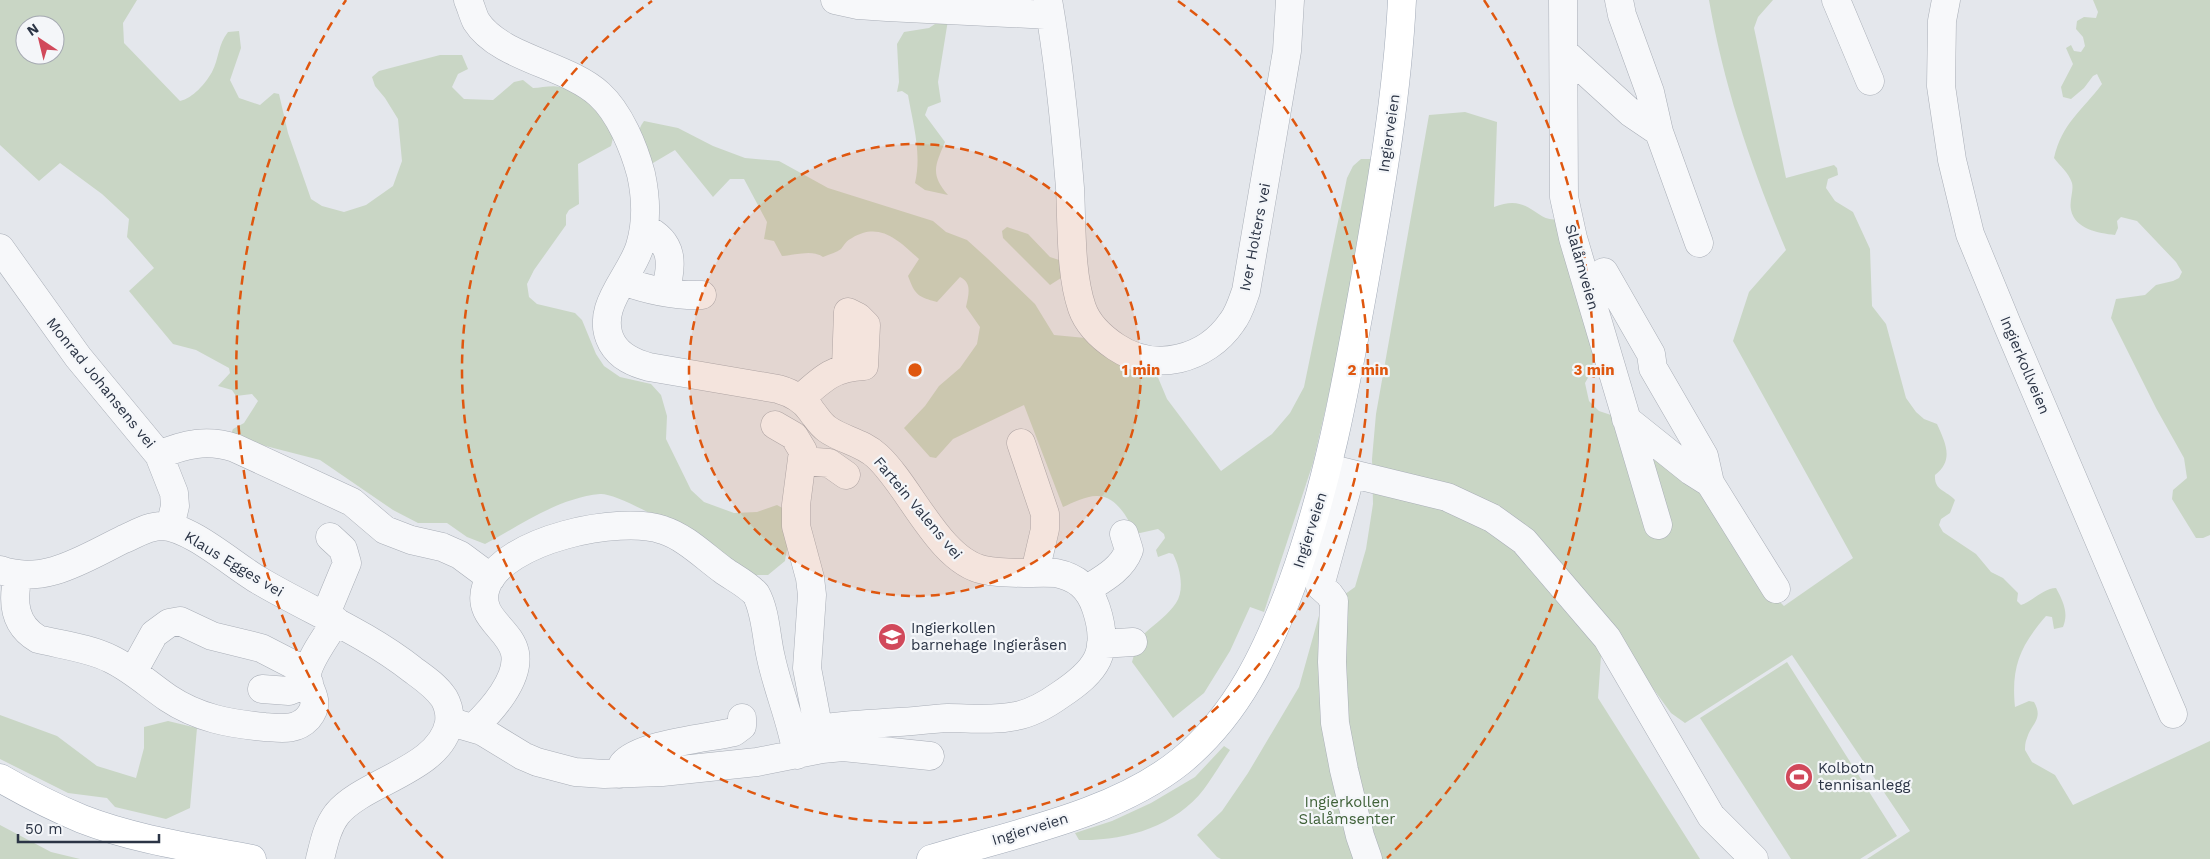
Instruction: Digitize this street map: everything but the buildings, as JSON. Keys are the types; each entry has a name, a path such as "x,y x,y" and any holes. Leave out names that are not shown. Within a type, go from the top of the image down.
{"main road":[{"name":"Ingierveien","path":"942,857 1048,824 1127,796 1167,771 1200,744 1238,700 1253,676 1293,581 1312,524 1339,471 1345,389 1386,157 1394,100 1402,0"},
{"path":"0,778 51,806 83,819 152,840 252,859"}],"street":[{"name":"Fartein Valens vei","path":"462,725 537,762 575,772 619,774 758,762 813,744 844,725 930,719 1001,719 1028,713 1053,700 1090,673 1098,659 1101,644 1099,618 1094,600 1074,578 1066,575 1034,572 983,570 960,560 939,537 878,457 861,445 827,429 800,399 791,393 778,389 649,366 626,358 615,348 606,326 610,304 637,255 644,228 645,199 640,172 621,126 614,113 599,94 581,81 493,38 476,21 468,0"},
{"name":"Iver Holters vei","path":"835,0 858,5 887,7 1049,8 1064,105 1076,276 1082,307 1095,330 1122,351 1143,359 1166,361 1189,357 1223,334 1240,308 1246,291 1287,50 1290,0"},
{"name":"Slalåmveien","path":"1563,0 1564,197 1573,238 1658,525"},
{"path":"1619,0 1650,92 1659,132 1699,243"},
{"path":"1836,0 1870,81"},
{"name":"Ingierkollveien","path":"1946,0 1942,21 1941,86 1952,160 1970,234 2172,714"},
{"path":"1564,53 1631,113 1659,132"},
{"path":"644,228 659,236 667,250 670,266 665,292"},
{"name":"Monrad Johansens vei","path":"0,248 78,357 159,455 174,493 175,506 170,527"},
{"path":"1604,272 1650,354 1653,368 1704,456 1710,483 1776,589"},
{"path":"623,281 665,292 688,296 702,295"},
{"path":"800,399 821,380 846,367"},
{"path":"1616,384 1653,368"},
{"path":"1626,419 1691,471 1710,483"},
{"path":"320,859 328,828 337,814 354,799 397,776 426,756 441,740 500,698 511,678 515,665 513,649 486,609 485,594 491,578 503,564 521,551 558,536 602,529 644,526 662,529 677,536 756,594 770,658 794,740 813,744 807,668 812,595 810,578 798,535 796,516 803,460 800,445 794,436 775,425"},
{"path":"159,455 178,447 197,443 215,443 235,448 352,502 385,530 451,551 491,578"},
{"path":"1020,443 1045,514 1045,529 1034,572"},
{"path":"803,460 829,463 846,475"},
{"path":"1368,859 1360,836 1335,723 1332,662 1334,601 1320,586 1339,471 1447,497 1492,518 1524,541 1607,638 1711,816 1754,859"},
{"name":"Klaus Egges vei","path":"309,676 314,698 311,714 299,726 283,728 232,723 198,714 170,699 133,672 105,656 38,638 28,633 19,620 15,605 15,590 9,573 36,576 59,570 142,531 156,527 170,527 194,537 260,582 331,618 381,648 430,684 447,703 462,725"},
{"path":"1086,589 1109,575 1124,561 1129,550 1124,534"},
{"path":"262,688 289,691 309,676 331,618 347,563 343,549 330,537"},
{"path":"133,672 154,634 169,623 180,621 212,636 261,648 294,665 309,676"},
{"path":"1101,644 1133,642"},
{"path":"619,774 622,765 636,755 663,746 734,732 742,726 742,718"},
{"name":"Fartein Valens vei","path":"813,744 930,756"}],"green space":[{"path":"0,0 137,0 123,23 124,43 180,101 194,94 209,77 222,41 228,32 239,31 241,48 230,80 239,98 260,105 274,93 279,94 288,133 311,199 322,206 344,212 366,205 393,186 402,161 398,119 375,86 372,77 379,71 440,55 462,55 468,69 458,74 452,87 464,99 493,100 514,82 523,80 533,88 557,86 578,93 593,104 614,134 611,146 578,164 579,204 569,210 566,215 566,225 534,270 527,284 529,297 537,304 575,313 582,320 596,354 604,366 620,377 651,384 661,395 667,416 666,439 691,490 704,502 734,513 757,512 777,505 786,510 790,531 785,561 768,575 755,575 653,515 612,496 600,494 569,501 540,513 485,544 467,537 447,523 418,523 393,510 320,460 235,438 231,434 233,429 244,423 258,401 252,394 236,396 232,390 218,386 230,373 229,368 196,350 173,344 129,291 154,268 127,237 129,219 102,194 60,163 39,181 0,145"},
{"name":"Ingierkollen Slalåmsenter","path":"1709,0 1773,0 1758,17 1754,28 1786,178 1834,165 1837,168 1838,175 1828,179 1826,188 1835,201 1853,212 1870,249 1872,306 1886,324 1906,398 1916,412 1924,419 1937,424 1943,438 1946,451 1945,464 1935,475 1935,480 1941,490 1955,500 1950,513 1941,519 1939,525 1943,532 1976,554 1991,572 2003,578 2018,593 2017,601 2021,605 2043,592 2056,588 2061,598 2065,612 2063,627 2054,629 2052,617 2046,616 2024,647 2016,669 2014,680 2015,707 2029,701 2034,702 2038,713 2026,740 2025,750 2032,762 2055,775 2073,805 2210,741 2210,859 1867,859 1910,831 1792,655 1685,723 1671,713 1613,634 1602,642 1598,698 1700,859 1221,859 1197,835 1222,811 1248,773 1299,687 1320,612 1355,587 1366,549 1373,504 1372,459 1376,414 1429,115 1465,112 1497,122 1494,207 1506,203 1516,203 1544,217 1559,219 1597,350 1592,351 1593,369 1585,383 1589,401 1599,411 1614,416 1711,492 1773,595 1784,606 1853,558 1733,341 1749,292 1786,250 1740,127 1715,32"},
{"path":"2093,0 2210,0 2210,535 2203,538 2196,538 2172,499 2173,490 2187,478 2184,458 2156,408 2111,318 2116,299 2145,295 2156,285 2179,278 2182,272 2176,262 2137,221 2121,217 2117,221 2118,228 2115,235 2088,229 2077,222 2071,210 2071,179 2054,158 2067,126 2102,84 2097,74 2071,99 2063,97 2061,87 2073,64 2066,48 2071,45 2074,51 2081,52 2085,46 2083,37 2076,29 2077,21 2084,17 2096,18 2098,12"},
{"path":"948,20 938,82 941,102 928,107 925,115 945,142 936,170 942,188 948,195 925,190 915,183 918,161 916,139 908,95 902,91 897,92 899,82 897,44 904,32 929,28 938,22"},
{"path":"644,121 678,128 713,146 745,158 779,161 828,188 933,221 946,232 967,240 1035,304 1054,335 1096,339 1154,368 1167,399 1221,471 1272,434 1290,413 1304,387 1347,178 1353,166 1361,159 1372,159 1342,337 1313,463 1264,612 1250,607 1230,651 1204,693 1173,718 1132,662 1140,634 1145,633 1162,619 1179,598 1181,585 1178,565 1173,554 1169,553 1158,557 1156,550 1165,538 1164,534 1158,529 1140,533 1134,532 1120,508 1109,499 1103,497 1088,497 1063,507 1024,405 953,439 936,458 930,457 904,428 925,406 939,386 960,368 977,344 980,327 966,307 969,290 967,283 960,277 937,302 921,297 915,291 908,276 919,259 889,235 880,232 862,233 849,240 841,249 823,257 814,253 782,256 774,241 764,239 767,222 744,179 730,179 713,197 675,150 653,163 641,155 639,133"},
{"path":"1007,227 1028,234 1050,257 1065,262 1061,278 1050,285 1003,238 1002,231"},
{"name":"Kolbotn tennisanlegg","path":"1787,662 1897,836 1860,859 1791,859 1700,718"},
{"path":"0,715 57,736 97,766 136,778 144,748 144,727 168,721 197,728 190,808 166,819 115,807 107,798 68,793 0,759"},
{"path":"1224,746 1230,750 1211,780 1192,802 1179,813 1148,829 1131,834 1114,838 1079,840 1075,833 1112,821 1151,803 1195,777"},
{"path":"0,825 51,852 80,859 0,859"}],"place":[{"name":"Ingierkollen barnehage Ingieråsen","path":"892,637"},
{"name":"Kolbotn tennisanlegg","path":"1799,777"}]}
